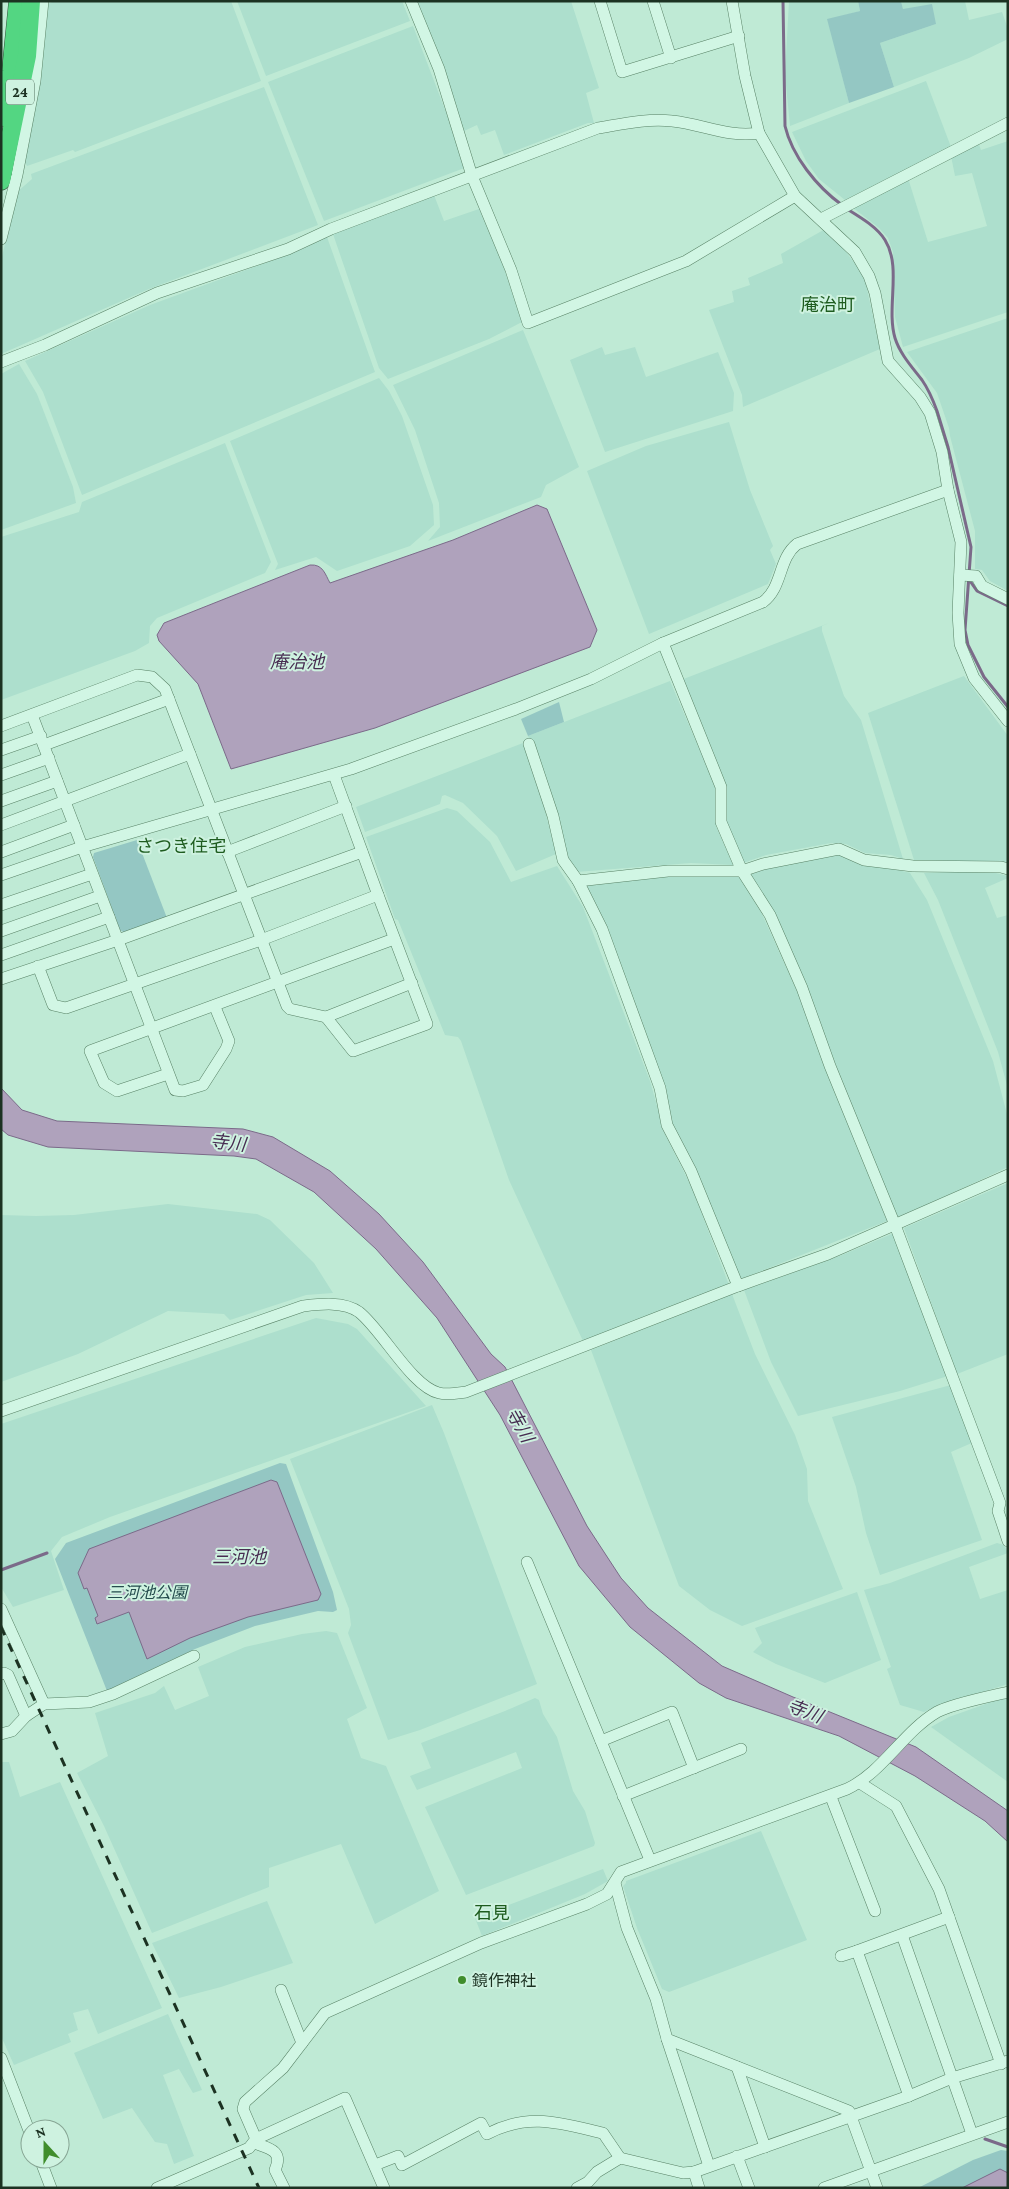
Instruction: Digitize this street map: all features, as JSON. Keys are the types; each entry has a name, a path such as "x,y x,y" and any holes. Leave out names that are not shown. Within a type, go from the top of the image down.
{"highway":[{"path":"1,130 11,71 18,1"},
{"name":"24","path":"1,181 27,56 32,1"}],"street":[{"path":"2,234 17,175 35,81 43,1"},
{"path":"411,1 440,69 472,176 511,270 528,323 686,261 795,196"},
{"path":"600,1 622,72 739,36"},
{"path":"653,1 671,58"},
{"path":"732,1 745,76 759,133 795,196 855,252 869,276 875,293 888,361 920,397 930,413 942,452 948,490 961,542 960,644 974,678 1008,721"},
{"path":"1,362 45,345 157,293 288,249 331,229 598,128 631,122 671,121 722,132 746,135 759,133"},
{"path":"821,219 1008,122"},
{"path":"1,875 82,847 334,775 516,709 606,672 662,643 763,602 771,596 776,587 785,557 797,544 948,490"},
{"path":"960,575 976,576 982,586 1008,599"},
{"path":"662,643 721,787 721,822 742,871 770,915 802,988 830,1066 1004,1502 998,1511 1008,1540"},
{"path":"1,726 137,675 152,677 165,689 278,984 290,1009 326,1017 412,984"},
{"path":"1,750 42,741 169,699"},
{"path":"32,715 174,1090 184,1091 203,1084 226,1050 229,1041 215,1007"},
{"path":"529,744 553,816 563,860 578,881 602,928 660,1088 668,1125 691,1171 738,1286"},
{"path":"1,825 190,754"},
{"path":"1,775 49,758"},
{"path":"326,1017 354,1051 427,1024 334,775"},
{"path":"1,801 57,781"},
{"path":"227,852 346,806"},
{"path":"1,852 74,826"},
{"path":"578,881 668,871 742,871 763,864 839,850 864,860 913,866 1001,867 1008,869"},
{"path":"1,978 118,940 362,852"},
{"path":"1,905 92,874"},
{"path":"1,930 100,896"},
{"path":"38,966 53,1005 66,1008 261,940 378,896"},
{"path":"1,955 109,917"},
{"path":"168,1074 117,1091 104,1083 90,1050 278,984 394,939"},
{"path":"1,1411 303,1306 331,1303 358,1312 430,1389 440,1393 470,1390 738,1286 828,1254 1008,1175"},
{"path":"527,1562 650,1860"},
{"path":"1,1609 44,1704"},
{"path":"1,1734 12,1731 26,1716 44,1704 89,1702 105,1697 134,1686 194,1656"},
{"path":"1,1674 8,1675 26,1716"},
{"path":"284,2188 275,2170 277,2162 274,2151 268,2146 255,2141 243,2109 245,2102 283,2068 326,2013 481,1943 587,1904 606,1894 621,1872 650,1860 831,1797 860,1783 916,1728 938,1711 1008,1692"},
{"path":"601,1740 672,1712 694,1768"},
{"path":"623,1796 741,1749"},
{"path":"375,2165 398,2156 402,2165 481,2123 487,2134 504,2124 546,2120 603,2133 620,2158 683,2173 694,2172 909,2096 952,2078 1004,2063 939,1889 896,1806 860,1783"},
{"path":"831,1797 874,1911"},
{"path":"615,1883 627,1928 656,1999 667,2039 709,2166"},
{"path":"841,1956 949,1917"},
{"path":"902,1935 972,2134"},
{"path":"857,1951 909,2096"},
{"path":"282,1990 302,2043"},
{"path":"667,2039 849,2112 877,2188"},
{"path":"1,2058 25,2119"},
{"path":"737,2067 765,2147"},
{"path":"157,2188 249,2148 255,2141 346,2098 384,2188"},
{"path":"826,2187 1008,2122"},
{"path":"737,2156 749,2188"},
{"path":"577,2188 588,2182 597,2172 620,2158"},
{"path":"44,2169 51,2188"},
{"path":"694,2172 699,2188"}],"green space":[{"path":"54,1 231,1 261,81 75,152 73,150 27,166 24,160 48,4"},
{"path":"237,1 402,1 410,21 266,76"},
{"path":"414,1 571,1 599,88 586,93 594,123 588,123 504,155 495,130 481,135 477,125 464,131"},
{"path":"789,1 858,1 860,11 828,20 849,103 790,126 785,75"},
{"path":"858,1 901,1 903,9 932,4 936,24 880,43 894,87 849,103 827,19 860,11"},
{"path":"901,1 965,1 969,20 1002,12 1008,29 1008,39 969,58 894,87 880,43 936,24 903,9"},
{"path":"413,26 467,167 324,221 268,82"},
{"path":"926,81 951,147 845,200 819,179 806,161 792,132"},
{"path":"264,87 318,225 149,289 1,354 1,261 17,192 32,179 31,174"},
{"path":"1008,141 1008,312 903,347 895,317 893,252 888,238 879,228 852,207 908,178 928,242 987,226 972,173 955,176 951,156 978,142 981,150"},
{"path":"434,195 444,221 479,209 500,257 522,322 489,339 388,379 379,368 333,234"},
{"path":"827,228 864,275 880,349 743,407 742,395 709,310 734,302 732,291 750,285 748,278 783,263 781,254"},
{"path":"327,237 375,372 82,495 43,392 25,361 150,305 295,252"},
{"path":"1008,318 1008,591 990,581 982,570 975,569 975,531 949,428 937,393 907,352"},
{"path":"523,330 579,467 546,485 541,497 428,541 440,527 439,503 415,430 393,385"},
{"path":"602,347 605,355 635,347 646,377 718,352 734,393 733,411 605,452 570,360"},
{"path":"19,364 37,394 73,487 76,503 1,530 1,374"},
{"path":"379,378 389,391 402,416 433,505 434,525 410,546 337,571 316,557 275,570 278,564 230,441"},
{"path":"729,422 750,490 773,546 770,550 776,564 768,584 649,634 587,471 646,446"},
{"path":"225,443 271,562 265,573 157,618 150,626 149,643 135,651 1,700 1,537 79,512 82,502"},
{"path":"829,623 822,626 822,631 844,696 861,720 903,859 891,855 865,853 846,844 831,843 766,855 743,863 725,819 681,680"},
{"path":"964,676 1008,736 1008,863 914,860 868,713"},
{"path":"670,681 713,781 716,792 716,826 733,865 691,863 576,872 567,859 550,789 528,736"},
{"path":"559,702 564,722 528,736 521,719"},
{"path":"523,743 538,783 556,854 516,871 497,836 463,803 445,795 442,796 440,804 365,832 356,807"},
{"path":"447,808 457,811 490,842 511,882 557,866 583,907 650,1081 665,1134 692,1188 729,1285 583,1341 509,1180 461,1041 458,1037 445,1035 398,920 395,919 366,837"},
{"path":"137,840 167,918 125,933 120,930 93,857 94,853"},
{"path":"829,854 842,855 910,873 927,900 993,1061 1008,1118 1008,1167 895,1220 824,1034 779,926 748,873 766,867"},
{"path":"988,871 1008,876 1008,878 985,888 997,918 1008,915 1008,1089 998,1052 938,900 924,873"},
{"path":"691,874 739,877 761,912 798,993 826,1071 887,1221 739,1280 668,1116 584,883"},
{"path":"1008,1183 1008,1354 957,1374 904,1228"},
{"path":"168,1204 257,1214 270,1220 314,1263 333,1293 306,1295 230,1320 224,1314 168,1311 78,1354 1,1382 1,1215 74,1215"},
{"path":"894,1233 948,1376 900,1391 798,1416 771,1362 744,1290 842,1255"},
{"path":"732,1294 755,1354 795,1435 807,1469 808,1501 843,1589 742,1626 710,1610 679,1586 591,1350"},
{"path":"316,1318 348,1324 357,1329 426,1406 110,1517 62,1537 51,1551 64,1590 13,1607 1,1587 1,1424"},
{"path":"951,1385 974,1442 951,1452 982,1540 880,1575 866,1533 856,1487 832,1417"},
{"path":"432,1405 537,1684 420,1730 388,1740 348,1633 351,1625 349,1609 290,1459"},
{"name":"三河池","path":"280,1463 286,1464 333,1592 337,1610 333,1612 318,1611 255,1626 195,1649 107,1691 55,1559 66,1543"},
{"path":"997,1543 1004,1545 1008,1553 969,1567 980,1599 1008,1590 1008,1684 934,1707 924,1712 900,1705 887,1669 891,1667 864,1590 890,1583"},
{"path":"857,1592 881,1660 825,1683 776,1664 753,1652 762,1643 755,1628"},
{"path":"326,1631 337,1633 367,1708 347,1719 361,1758 386,1766 439,1891 375,1924 341,1844 269,1868 269,1887 152,1933 104,1826 77,1773 108,1756 95,1713 155,1693 164,1686 175,1710 209,1696 198,1667 245,1647 302,1634"},
{"path":"1008,1696 1008,1782 931,1727 949,1717"},
{"path":"535,1698 539,1700 543,1714 557,1737 573,1791 585,1811 595,1843 594,1846 466,1895 425,1807 522,1768 516,1752 417,1790 410,1776 431,1768 421,1743"},
{"path":"1,1762 9,1762 20,1797 60,1782 162,2008 98,2034 88,2009 73,2013 78,2030 68,2034 71,2042 14,2065 1,2036"},
{"path":"761,1831 807,1940 669,1992 662,1989 637,1928 623,1886 626,1881"},
{"path":"603,1869 608,1881 585,1894 482,1936 475,1918"},
{"path":"267,1901 293,1963 221,1987 179,1998 152,1943"},
{"path":"168,2014 202,2090 193,2093 179,2069 163,2075 194,2156 174,2164 167,2144 155,2142 132,2108 103,2119 74,2053"},
{"path":"1001,2150 1008,2151 1008,2188 918,2188 973,2160"}],"water":[{"name":"庵治池","path":"537,505 547,509 597,630 590,647 375,728 231,769 198,684 159,641 157,635 164,623 310,565 321,568 330,583 453,540"},
{"name":"寺川","path":"1,1088 22,1110 57,1121 243,1129 273,1137 330,1171 379,1214 423,1262 491,1354 505,1367 587,1526 621,1578 648,1608 722,1666 916,1747 1008,1811 1008,1842 985,1821 915,1776 839,1736 726,1698 699,1683 630,1627 579,1566 500,1415 437,1318 376,1249 314,1192 256,1159 234,1156 48,1147 8,1135 1,1129"},
{"name":"三河池","path":"271,1480 277,1482 321,1594 318,1600 248,1617 190,1638 147,1659 129,1612 97,1624 95,1618 98,1616 87,1588 84,1589 78,1573 89,1549"},
{"path":"1000,2169 1008,2173 1008,2188 962,2188"}],"waterway":[{"path":"783,1 785,126 788,137 807,170 842,205"},
{"path":"847,209 878,231 890,251 893,275 892,314 895,338 903,355 927,388 937,411 948,447 971,547 965,630 968,645 984,677 1008,707"},
{"path":"970,581 977,591 1008,606"},
{"path":"1,1570 47,1553"},
{"path":"985,2139 1008,2147"}],"railway":[{"path":"1,1627 259,2188"}],"place":[{"name":"鏡作神社","path":"462,1980"}],"district":[{"name":"庵治町","path":"828,305"},
{"name":"さつき住宅","path":"181,846"},
{"name":"石見","path":"492,1913"}],"park label":[{"name":"三河池公園","path":"147,1592"}]}
